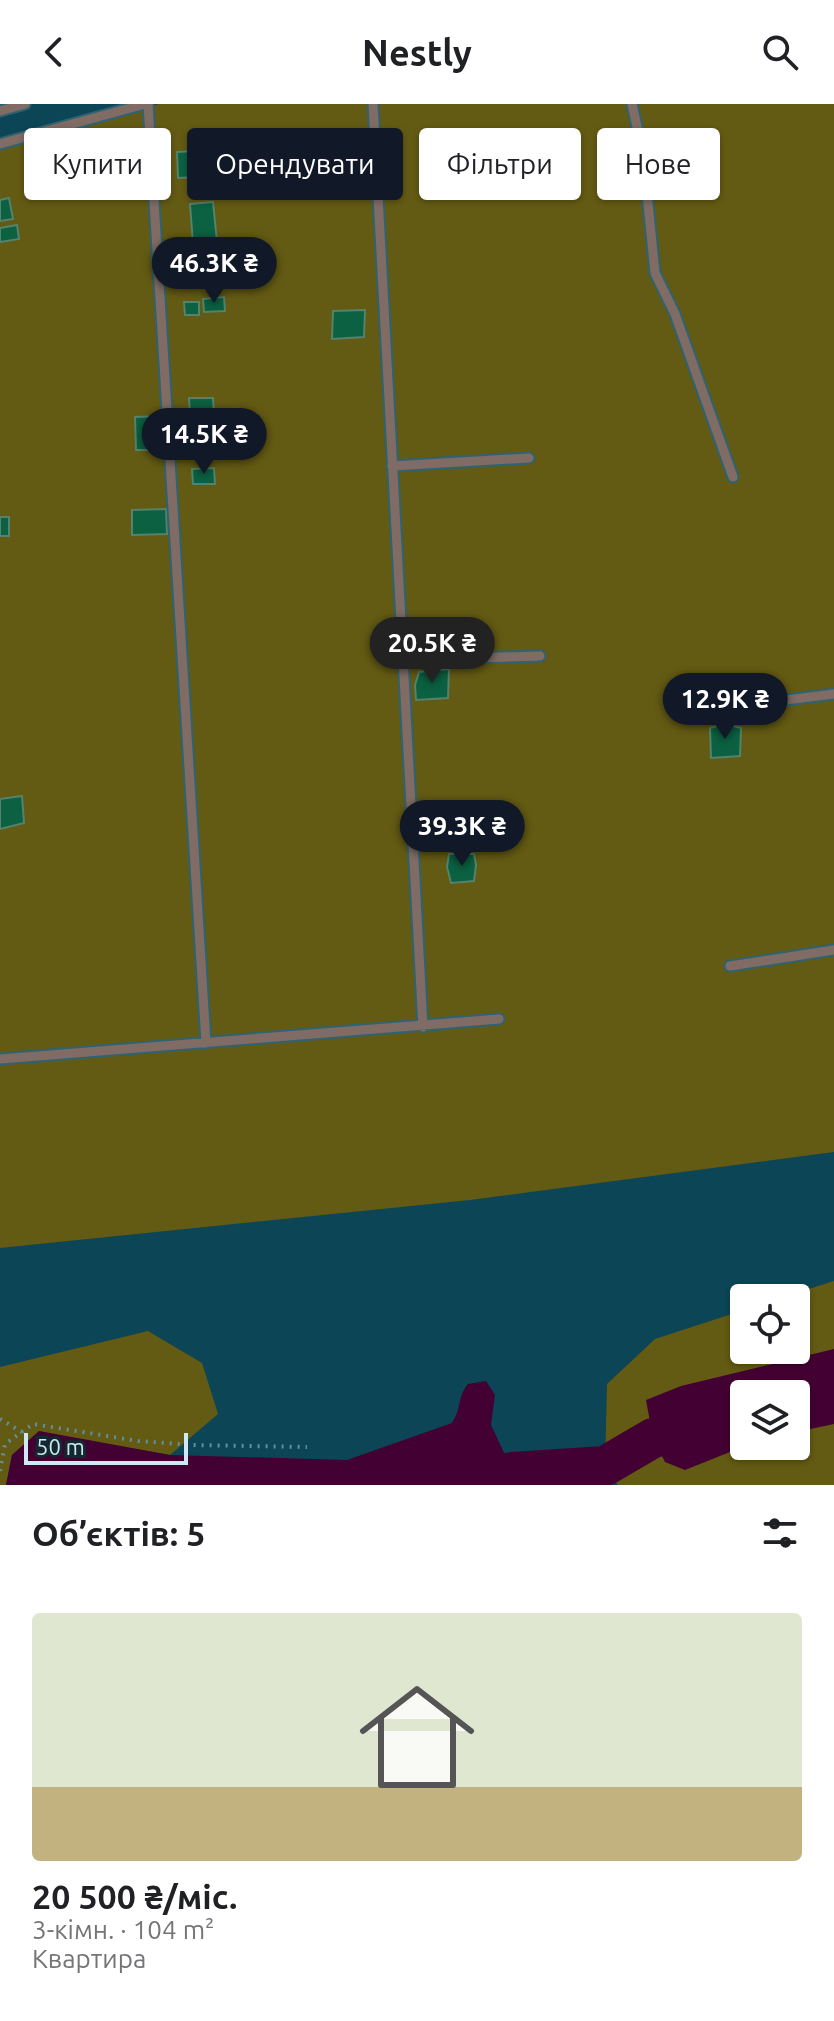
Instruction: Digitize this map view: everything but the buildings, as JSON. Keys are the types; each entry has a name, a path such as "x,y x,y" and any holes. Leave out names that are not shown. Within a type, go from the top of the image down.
{"lane":[{"path":"0,111 25,104"},
{"path":"0,144 146,104 206,1043"},
{"path":"373,104 423,1027"},
{"path":"632,104 643,154 655,273 675,314 733,477"},
{"path":"392,466 529,458"},
{"path":"403,660 540,656"},
{"path":"731,707 834,694"},
{"path":"730,966 834,950"},
{"path":"0,1059 499,1019"}],"path":[{"path":"0,1419 22,1432"},
{"path":"0,1471 5,1444 33,1424 152,1442 307,1447"}],"shaded area":[{"path":"159,104 834,104 834,1152 470,1200 0,1248 0,149 24,142 24,200 171,200 171,128 74,128"},
{"path":"834,1281 834,1485 618,1485 605,1466 607,1384 655,1339 730,1315 730,1364 810,1364 810,1289"},
{"path":"148,1331 202,1363 218,1414 170,1455 39,1432 12,1455 6,1485 0,1485 0,1367"},
{"path":"834,1349 834,1424 810,1429 810,1380 730,1380 730,1452 685,1470 665,1462 653,1438 646,1400 681,1386 772,1364 810,1364 810,1355"},
{"path":"486,1381 495,1395 491,1425 513,1472 513,1485 6,1485 12,1455 39,1431 170,1455 347,1460 452,1423 468,1384"}],"waterway":[{"path":"441,1485 513,1472 605,1466 653,1438 730,1419"}]}
